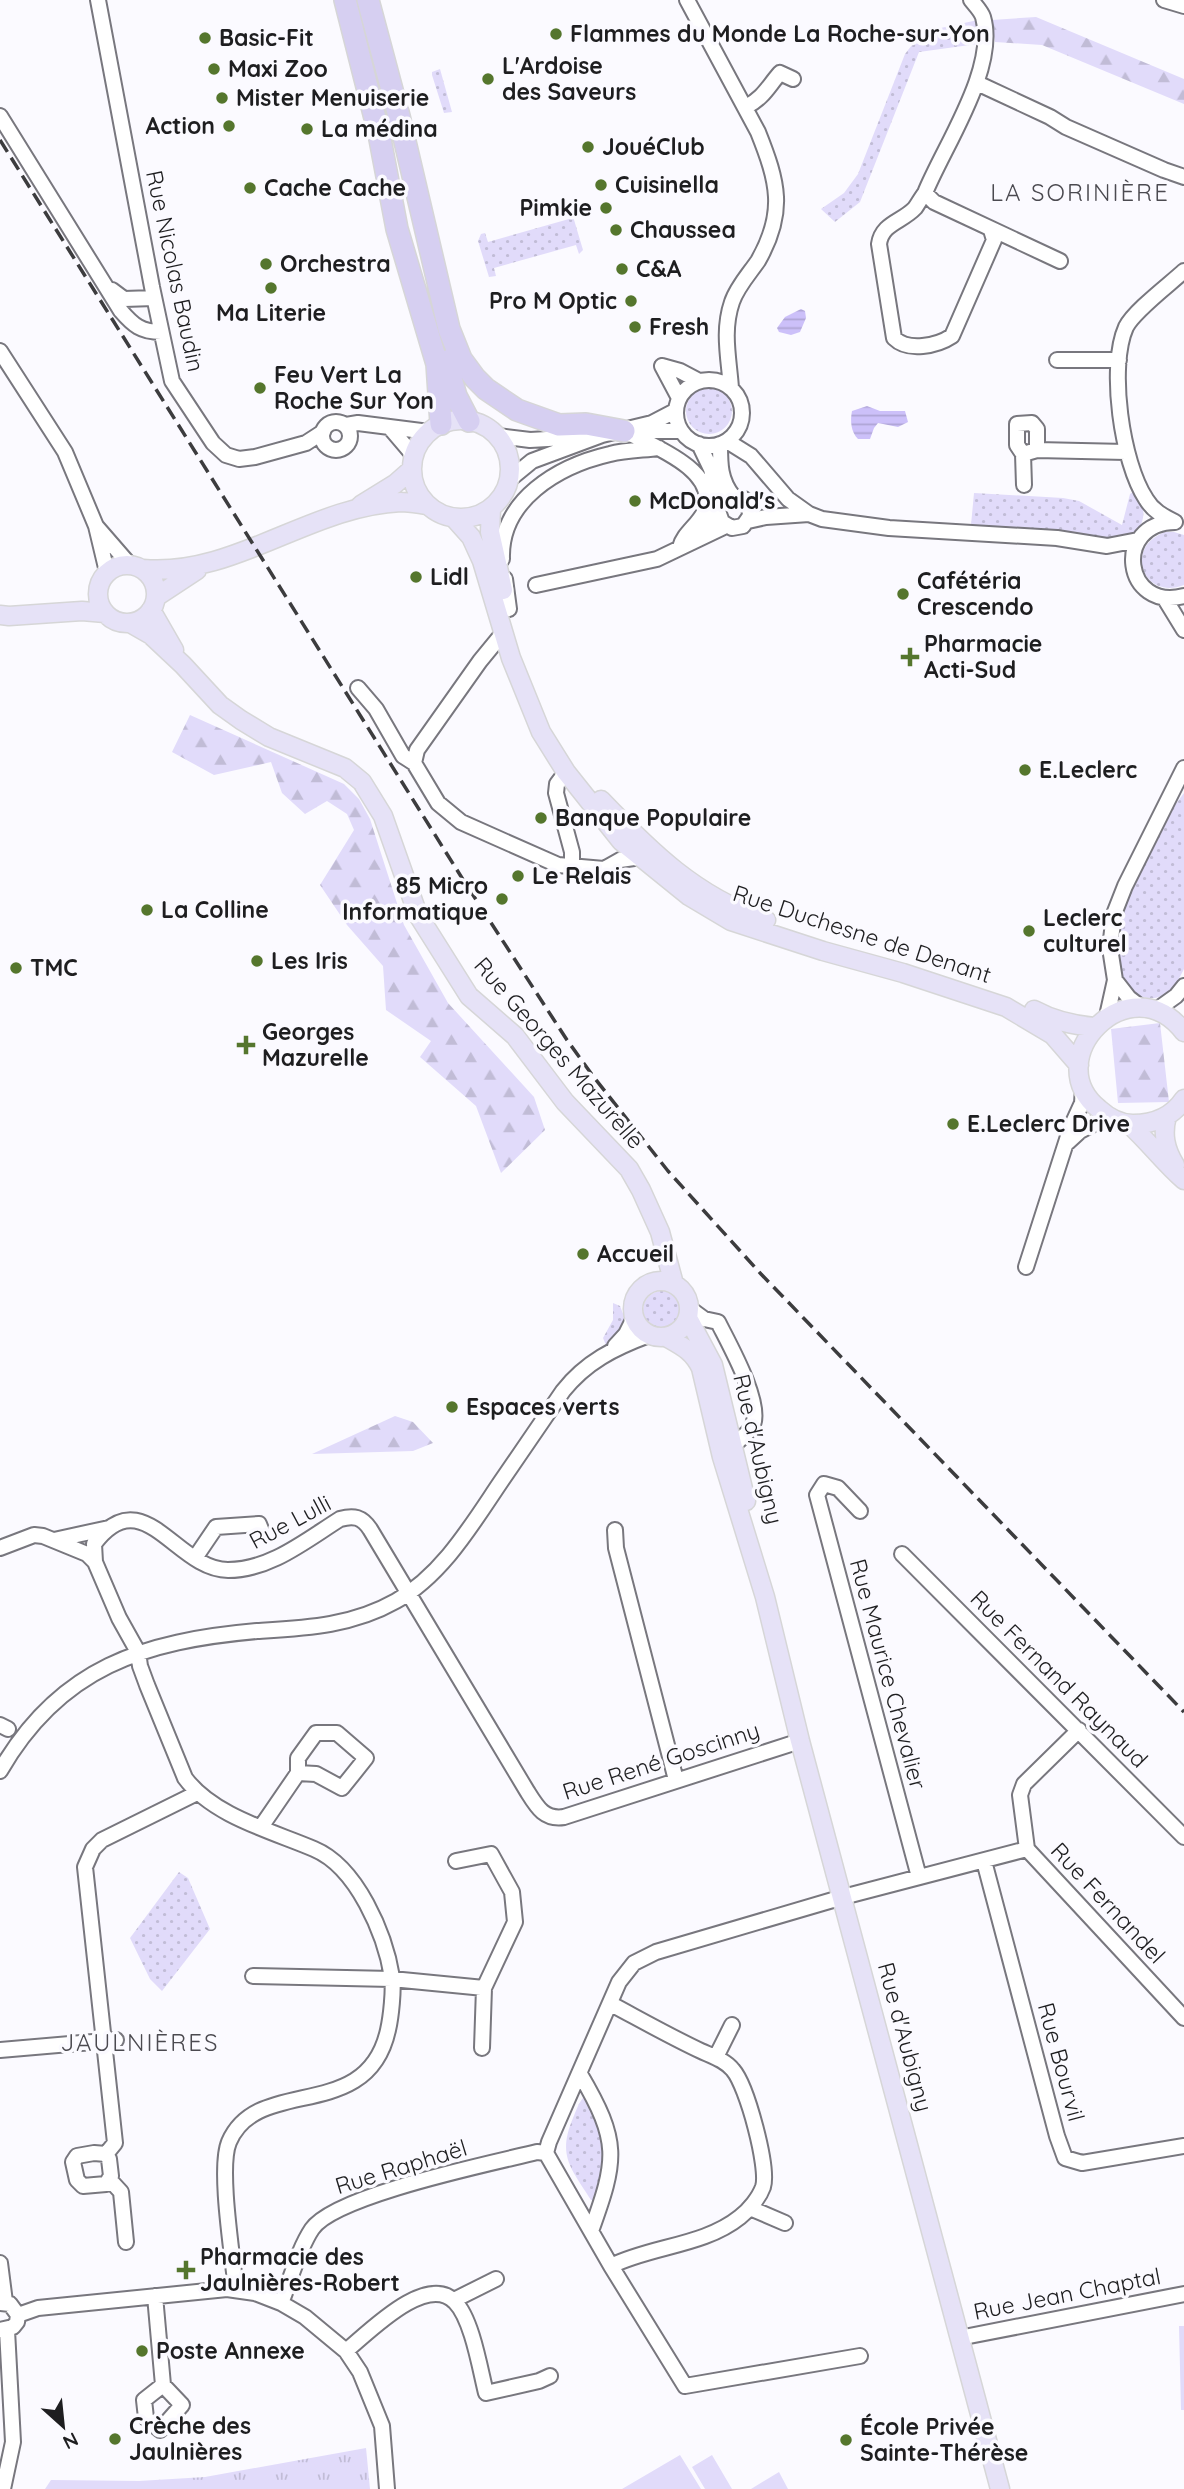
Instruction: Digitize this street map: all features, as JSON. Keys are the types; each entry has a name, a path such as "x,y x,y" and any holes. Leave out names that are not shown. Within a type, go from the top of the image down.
{"highway":[{"path":"345,0 379,134 397,229 436,364 435,428"},
{"path":"368,0 400,116 449,329 461,359 475,377 499,399 534,418 559,425 586,424 624,431"},
{"path":"419,205 449,373 456,396 469,421"}],"main road":[{"path":"455,421 469,421 485,426 498,436 506,449 510,479 506,490 491,509 480,515 454,518 440,514 427,505 414,482 413,463 420,443 435,428 455,421"},
{"path":"54,613 81,599 121,565 168,571 210,562 352,510 386,491 413,463"},
{"path":"352,510 401,502 427,505"},
{"name":"Rue Duchesne de Denant","path":"491,509 490,532 494,557 524,663 545,715 573,765 641,857 689,896 731,921 1006,1007 1053,1035 1079,1065"},
{"name":"Rue Duchesne de Denant","path":"454,518 471,537 482,561 503,633 541,732 566,772 626,836 734,909 1021,1002 1051,1019 1070,1025 1100,1022"},
{"path":"103,579 100,605 105,613 121,622 130,623 146,616 172,585 210,562"},
{"path":"136,566 154,581 154,604"},
{"name":"Rue Georges Mazurelle","path":"154,604 183,665"},
{"path":"0,615 105,613"},
{"name":"Rue Georges Mazurelle","path":"130,623 151,635 220,705 241,720 269,737 345,768 362,782 383,816 418,915 469,996 515,1036 565,1102 629,1169 660,1232 674,1284"},
{"path":"1184,1032 1168,1017 1149,1009 1118,1011 1100,1022 1086,1038 1079,1065 1083,1088 1093,1104 1107,1117 1129,1124 1149,1123 1167,1116 1184,1100"},
{"path":"1167,1116 1164,1131 1166,1147 1184,1180"},
{"path":"1129,1124 1184,1180"},
{"name":"Rue Georges Mazurelle","path":"651,1211 655,1260 651,1283"},
{"path":"651,1283 674,1284 685,1294 689,1313 680,1331 657,1336 637,1325 634,1318 635,1299 644,1287 651,1283"},
{"name":"Rue d'Aubigny","path":"689,1313 713,1365 734,1444 765,1597"},
{"name":"Rue d'Aubigny","path":"657,1336 688,1349 696,1356 701,1368 722,1457 765,1597 800,1741 1000,2489"}],"street":[{"name":"Rue Nicolas Baudin","path":"98,0 172,381 213,443 226,455 239,459 324,439"},
{"path":"687,0 743,102 766,151 777,207 769,242 733,301 728,319 726,354 731,388"},
{"path":"971,0 983,16 985,47 977,83 925,193 914,209 886,227 880,235 879,244 894,338 901,345 912,347 944,341 952,336 994,240 991,230"},
{"path":"1164,0 1184,6"},
{"path":"743,102 768,87 779,73 793,79"},
{"path":"977,83 1066,127 1184,177"},
{"path":"0,116 121,311 132,325 146,332 161,332"},
{"path":"925,193 934,202 1060,261"},
{"path":"1180,523 1157,513 1145,498 1126,452 1121,425 1119,360 1127,325 1184,271"},
{"path":"104,281 124,299 154,298"},
{"path":"0,351 65,452 96,526 103,579"},
{"path":"726,354 704,380 684,390 677,404 676,422 689,440 699,444 724,442 751,456"},
{"path":"1057,360 1119,360"},
{"path":"677,404 662,366 704,380 725,383 741,405 740,424 751,456 788,499 809,514 822,519 855,524 1057,538 1107,546 1142,535 1164,522 1180,523"},
{"path":"498,436 530,440 602,435 652,423 677,404"},
{"path":"348,432 342,449 334,450 324,439 332,422 348,432 373,425 391,429 435,428"},
{"path":"733,496 721,474 724,442 735,433 740,424"},
{"path":"391,429 413,463"},
{"path":"624,431 681,432"},
{"path":"624,431 685,464 698,475 706,489 708,499 705,509 681,541 680,550"},
{"path":"510,479 532,461 602,435"},
{"path":"699,444 711,469 719,517 726,526"},
{"path":"509,609 501,544 514,510 527,495 548,480 583,463 611,454 659,448"},
{"path":"1024,485 1030,452 1126,452"},
{"path":"696,540 725,498 739,496 748,504 748,521"},
{"path":"1145,498 1142,535 1132,557 1132,566 1142,587 1151,594 1165,598 1184,598 1184,631"},
{"path":"536,585 657,559 726,526 737,528 748,521 773,516 809,514"},
{"path":"96,526 136,566"},
{"path":"1107,546 1132,566"},
{"path":"1165,598 1184,631"},
{"path":"414,763 417,750 503,633"},
{"path":"358,688 376,709 403,756 414,763 439,803 461,822 567,866 604,869 620,860 641,857"},
{"path":"1100,1022 1115,980 1110,948 1114,914 1125,886 1184,768"},
{"path":"566,772 557,784 555,793 572,852 567,866"},
{"path":"594,868 607,859 626,836"},
{"path":"1115,980 1129,998 1149,1009 1176,996 1184,986"},
{"path":"1026,1267 1082,1103 1083,1088"},
{"path":"1067,1143 1080,1131 1107,1117"},
{"path":"689,1313 704,1320 718,1322 747,1381 755,1415 752,1427 734,1444"},
{"path":"0,1771 22,1736 67,1691 98,1670 138,1652 184,1640 218,1635 326,1626 372,1613 408,1594 430,1575 468,1530 569,1384 586,1367 611,1350 626,1334 634,1318"},
{"path":"611,1350 657,1336"},
{"name":"Rue Maurice Chevalier","path":"860,1511 838,1488 824,1484 817,1495 919,1877"},
{"name":"Rue Lulli","path":"110,1528 135,1518 209,1567 249,1568 272,1561 340,1519 352,1516 362,1519 370,1529 408,1594"},
{"name":"Rue Lulli","path":"195,1558 216,1527 259,1524 263,1534"},
{"path":"54,1540 110,1528"},
{"path":"110,1528 94,1544 95,1562 119,1618 138,1652 147,1685 185,1778 197,1793 222,1809 316,1849 345,1873 371,1913 392,1979 388,2031 380,2052 365,2072 340,2089 265,2107 253,2113 239,2125 229,2143 225,2175 236,2290"},
{"path":"615,1530 616,1548 676,1780"},
{"path":"0,1548 34,1535 87,1554 95,1562"},
{"name":"Rue Fernand Raynaud","path":"902,1554 1184,1837"},
{"name":"Rue René Goscinny","path":"408,1594 527,1791 540,1811 549,1817 564,1817 800,1741"},
{"path":"860,2356 685,2386 546,2153 625,1971 644,1957 843,1897 1027,1849 1020,1795 1024,1784 1079,1730"},
{"path":"261,1827 298,1773 298,1758 316,1733 337,1733 366,1758 342,1788 317,1774 298,1773"},
{"path":"106,2154 115,2143 110,2041 85,1878 88,1857 102,1840 197,1793"},
{"name":"Rue Fernandel","path":"1027,1849 1184,2018"},
{"path":"456,1861 491,1854 512,1892 515,1922 484,1989 482,2048"},
{"name":"Rue Bourvil","path":"985,1861 1065,2158 1082,2163 1184,2146"},
{"path":"253,1976 392,1979 484,1989"},
{"path":"611,2004 716,2057 733,2069 741,2084 765,2169 763,2189 750,2208 738,2218 717,2230 624,2259 611,2266"},
{"path":"716,2057 732,2025"},
{"path":"0,2050 110,2041"},
{"path":"580,2074 597,2103 611,2148 607,2186 591,2231"},
{"name":"Rue Raphaël","path":"281,2303 303,2246 313,2228 324,2217 357,2201 426,2180 537,2152 546,2153"},
{"path":"106,2154 111,2168 109,2179 98,2186 83,2186 74,2172 73,2162 77,2156 106,2154"},
{"path":"109,2179 121,2192 127,2242"},
{"path":"750,2208 785,2223"},
{"path":"0,2263 3,2303 15,2308 18,2315 17,2322 3,2330 13,2442 3,2489"},
{"path":"454,2300 496,2279"},
{"path":"18,2315 38,2308 195,2291 236,2290 281,2303 304,2317 346,2351 360,2372 382,2426 387,2489"},
{"path":"346,2351 396,2310 417,2297 441,2294 454,2300 468,2327 486,2393 550,2376"},
{"name":"Rue Jean Chaptal","path":"959,2338 1184,2294"},
{"path":"155,2296 163,2385"}],"green space":[{"path":"1036,17 1184,79 1184,104 1042,45 995,42 992,20"},
{"path":"978,20 977,44 919,52 860,202 835,222 821,209 844,193 858,174 905,54 922,32"},
{"path":"440,69 452,112 444,113 432,75 432,72"},
{"path":"568,210 572,213 583,250 579,254 576,245 494,268 496,276 489,277 478,241 481,234 485,233 488,242 569,219"},
{"path":"709,388 725,395 732,411 725,427 709,434 693,427 686,411 693,395"},
{"path":"1136,490 1141,499 1143,516 1137,530 1123,539 1098,540 1048,531 971,525 974,493 1079,501 1122,525 1130,494"},
{"path":"1165,532 1184,535 1184,585 1170,588 1158,586 1143,570 1144,549 1152,539"},
{"path":"190,715 344,784 359,799 370,819 404,925 448,1003 534,1097 545,1130 501,1173 476,1106 420,1057 431,1041 386,1010 383,966 347,925 320,885 354,830 347,814 327,801 305,814 282,793 271,762 214,775 172,752"},
{"path":"1184,793 1184,969 1166,993 1159,997 1142,997 1123,986 1117,936 1121,911 1169,813"},
{"path":"1160,1023 1169,1102 1118,1103 1111,1029"},
{"path":"662,1291 675,1297 681,1310 675,1323 662,1329 649,1323 643,1310 649,1297"},
{"path":"613,1303 620,1306 627,1324 612,1343 606,1345 603,1338 613,1320"},
{"path":"395,1416 413,1422 433,1443 413,1451 312,1454"},
{"path":"179,1872 188,1878 210,1929 162,1991 150,1979 130,1938"},
{"path":"583,2098 586,2099 603,2133 604,2169 595,2200 591,2200 572,2170 566,2152 568,2131"},
{"path":"1179,2326 1184,2326 1184,2410 1181,2410"},
{"path":"366,2448 370,2489 45,2489 51,2480 139,2481 205,2477"},
{"path":"680,2455 701,2489 622,2489"},
{"path":"712,2455 732,2489 705,2489 692,2467"},
{"path":"779,2472 788,2489 751,2489"}],"shaded area":[{"path":"801,309 805,311 806,318 800,332 791,335 779,332 777,328 785,317"},
{"path":"867,406 880,411 905,411 908,422 898,427 878,423 870,439 858,439 852,426 852,411"}],"railway":[{"path":"0,140 462,878 593,1076 668,1171 761,1274 1184,1712"}],"place":[{"name":"Flammes du Monde La Roche-sur-Yon","path":"556,34"},
{"name":"Basic-Fit","path":"205,38"},
{"name":"Maxi Zoo","path":"214,69"},
{"name":"L'Ardoise des Saveurs","path":"488,79"},
{"name":"Mister Menuiserie","path":"222,98"},
{"name":"Action","path":"229,126"},
{"name":"La médina","path":"307,129"},
{"name":"JouéClub","path":"588,147"},
{"name":"Cuisinella","path":"601,185"},
{"name":"Cache Cache","path":"250,188"},
{"name":"Pimkie","path":"606,208"},
{"name":"Chaussea","path":"616,230"},
{"name":"Orchestra","path":"266,264"},
{"name":"C&A","path":"622,269"},
{"name":"Ma Literie","path":"271,288"},
{"name":"Pro M Optic","path":"631,301"},
{"name":"Fresh","path":"635,327"},
{"name":"Feu Vert La Roche Sur Yon","path":"260,388"},
{"name":"McDonald's","path":"635,501"},
{"name":"Lidl","path":"416,577"},
{"name":"Cafétéria Crescendo","path":"903,594"},
{"name":"Pharmacie Acti-Sud","path":"910,657"},
{"name":"E.Leclerc","path":"1025,770"},
{"name":"Banque Populaire","path":"541,818"},
{"name":"Le Relais","path":"518,876"},
{"name":"85 Micro Informatique","path":"502,899"},
{"name":"La Colline","path":"147,910"},
{"name":"Leclerc culturel","path":"1029,931"},
{"name":"Les Iris","path":"257,961"},
{"name":"TMC","path":"16,968"},
{"name":"Georges Mazurelle","path":"246,1045"},
{"name":"E.Leclerc Drive","path":"953,1124"},
{"name":"Accueil","path":"583,1254"},
{"name":"Espaces verts","path":"452,1407"},
{"name":"Pharmacie des Jaulnières-Robert","path":"186,2270"},
{"name":"Poste Annexe","path":"142,2351"},
{"name":"Crèche des Jaulnières","path":"115,2439"},
{"name":"École Privée Sainte-Thérèse","path":"846,2440"}],"district":[{"name":"LA SORINIÈRE","path":"1080,193"},
{"name":"JAULNIÈRES","path":"140,2043"}]}
